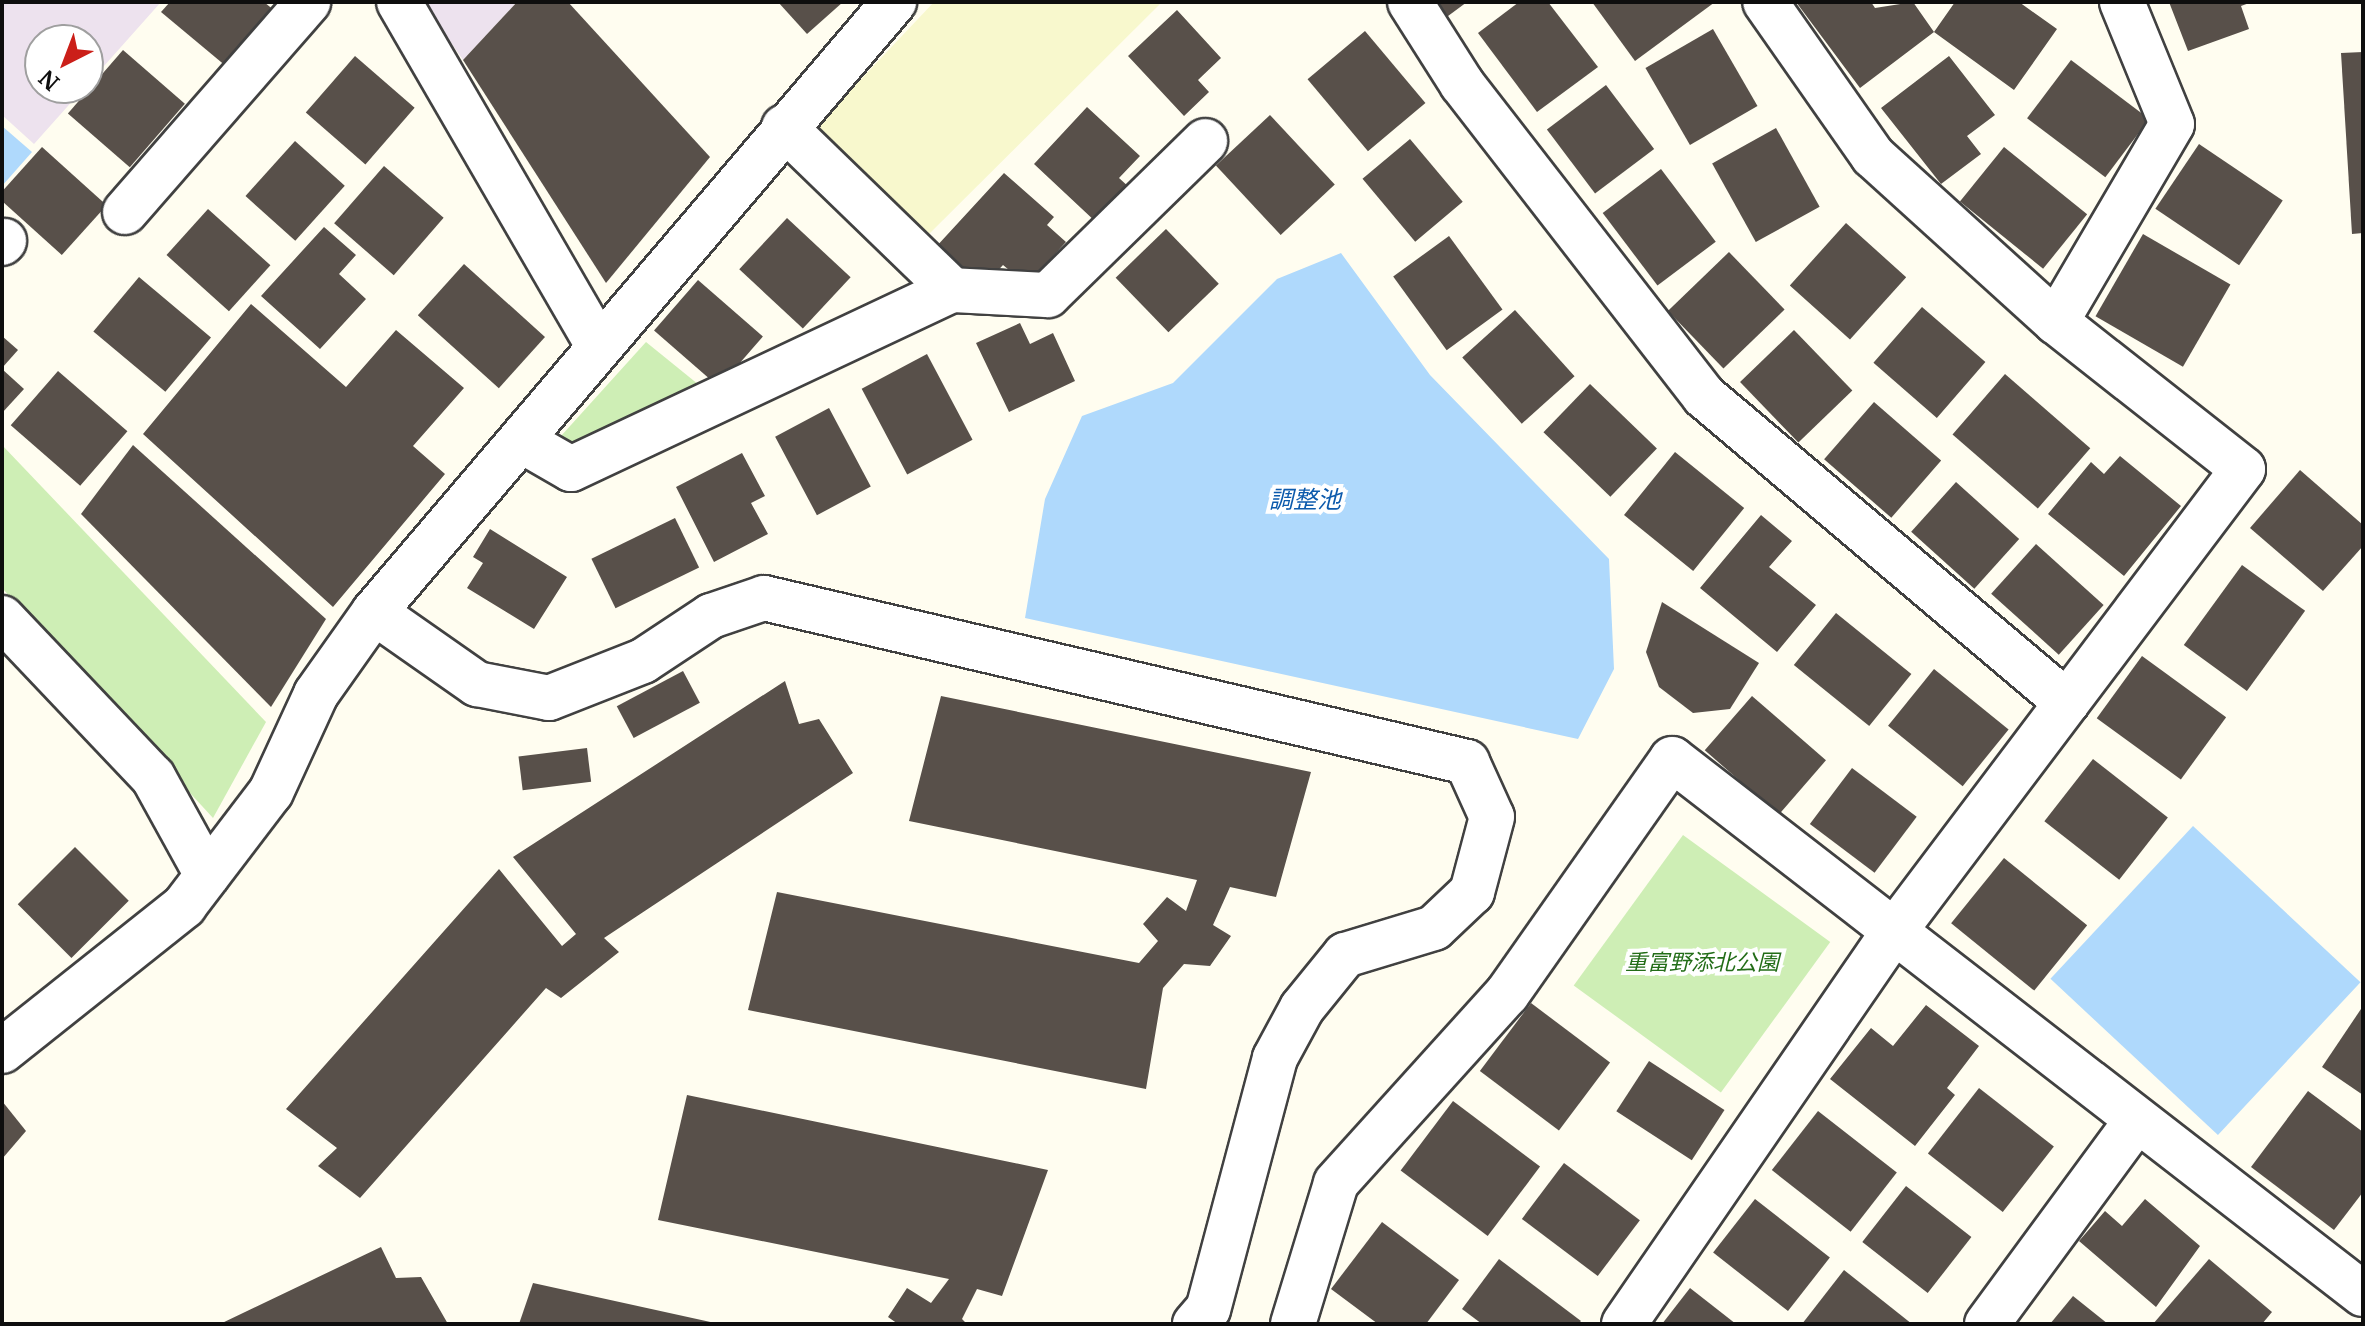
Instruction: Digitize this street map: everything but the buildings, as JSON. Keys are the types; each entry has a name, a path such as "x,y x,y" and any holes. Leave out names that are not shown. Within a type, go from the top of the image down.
{"street":[{"path":"125,212 308,2"},
{"path":"399,2 597,343"},
{"path":"2,1051 184,906 271,792 316,694 374,612 524,442 597,343 894,2"},
{"path":"1410,2 1462,84 1704,396 2067,703"},
{"path":"1624,1324 1893,933 2243,469 2056,322 1873,156 1765,2"},
{"path":"2056,322 2172,124 2122,2"},
{"path":"784,127 952,290"},
{"path":"524,442 571,469 952,290 1048,295 1205,141"},
{"path":"374,612 477,684 549,698 643,661 711,616 764,598 1467,762 1492,817 1472,892 1434,928 1345,955 1302,1008 1275,1058 1212,1297 1195,1324"},
{"path":"2,618 153,777 207,875"},
{"path":"1293,1324 1336,1183 1507,994 1672,759 2363,1294"},
{"path":"1987,1324 2136,1121"}],"shaded area":[{"path":"2,2 161,2 104,66 104,24 24,24 24,104 70,104 34,144 2,115"},
{"path":"423,2 517,2 463,60"}],"green space":[{"path":"934,2 1162,2 925,238 813,130"},
{"path":"646,342 704,389 576,447 561,436"},
{"path":"2,445 266,722 213,818 2,588"},
{"name":"重富野添北公園","path":"1683,835 1830,942 1721,1092 1574,985"}],"water":[{"path":"2,126 32,152 2,186"},
{"name":"調整池","path":"1341,253 1430,375 1609,559 1614,669 1578,739 1025,618 1045,499 1082,416 1173,383 1277,279"},
{"path":"2193,826 2360,982 2218,1135 2050,979"}]}
